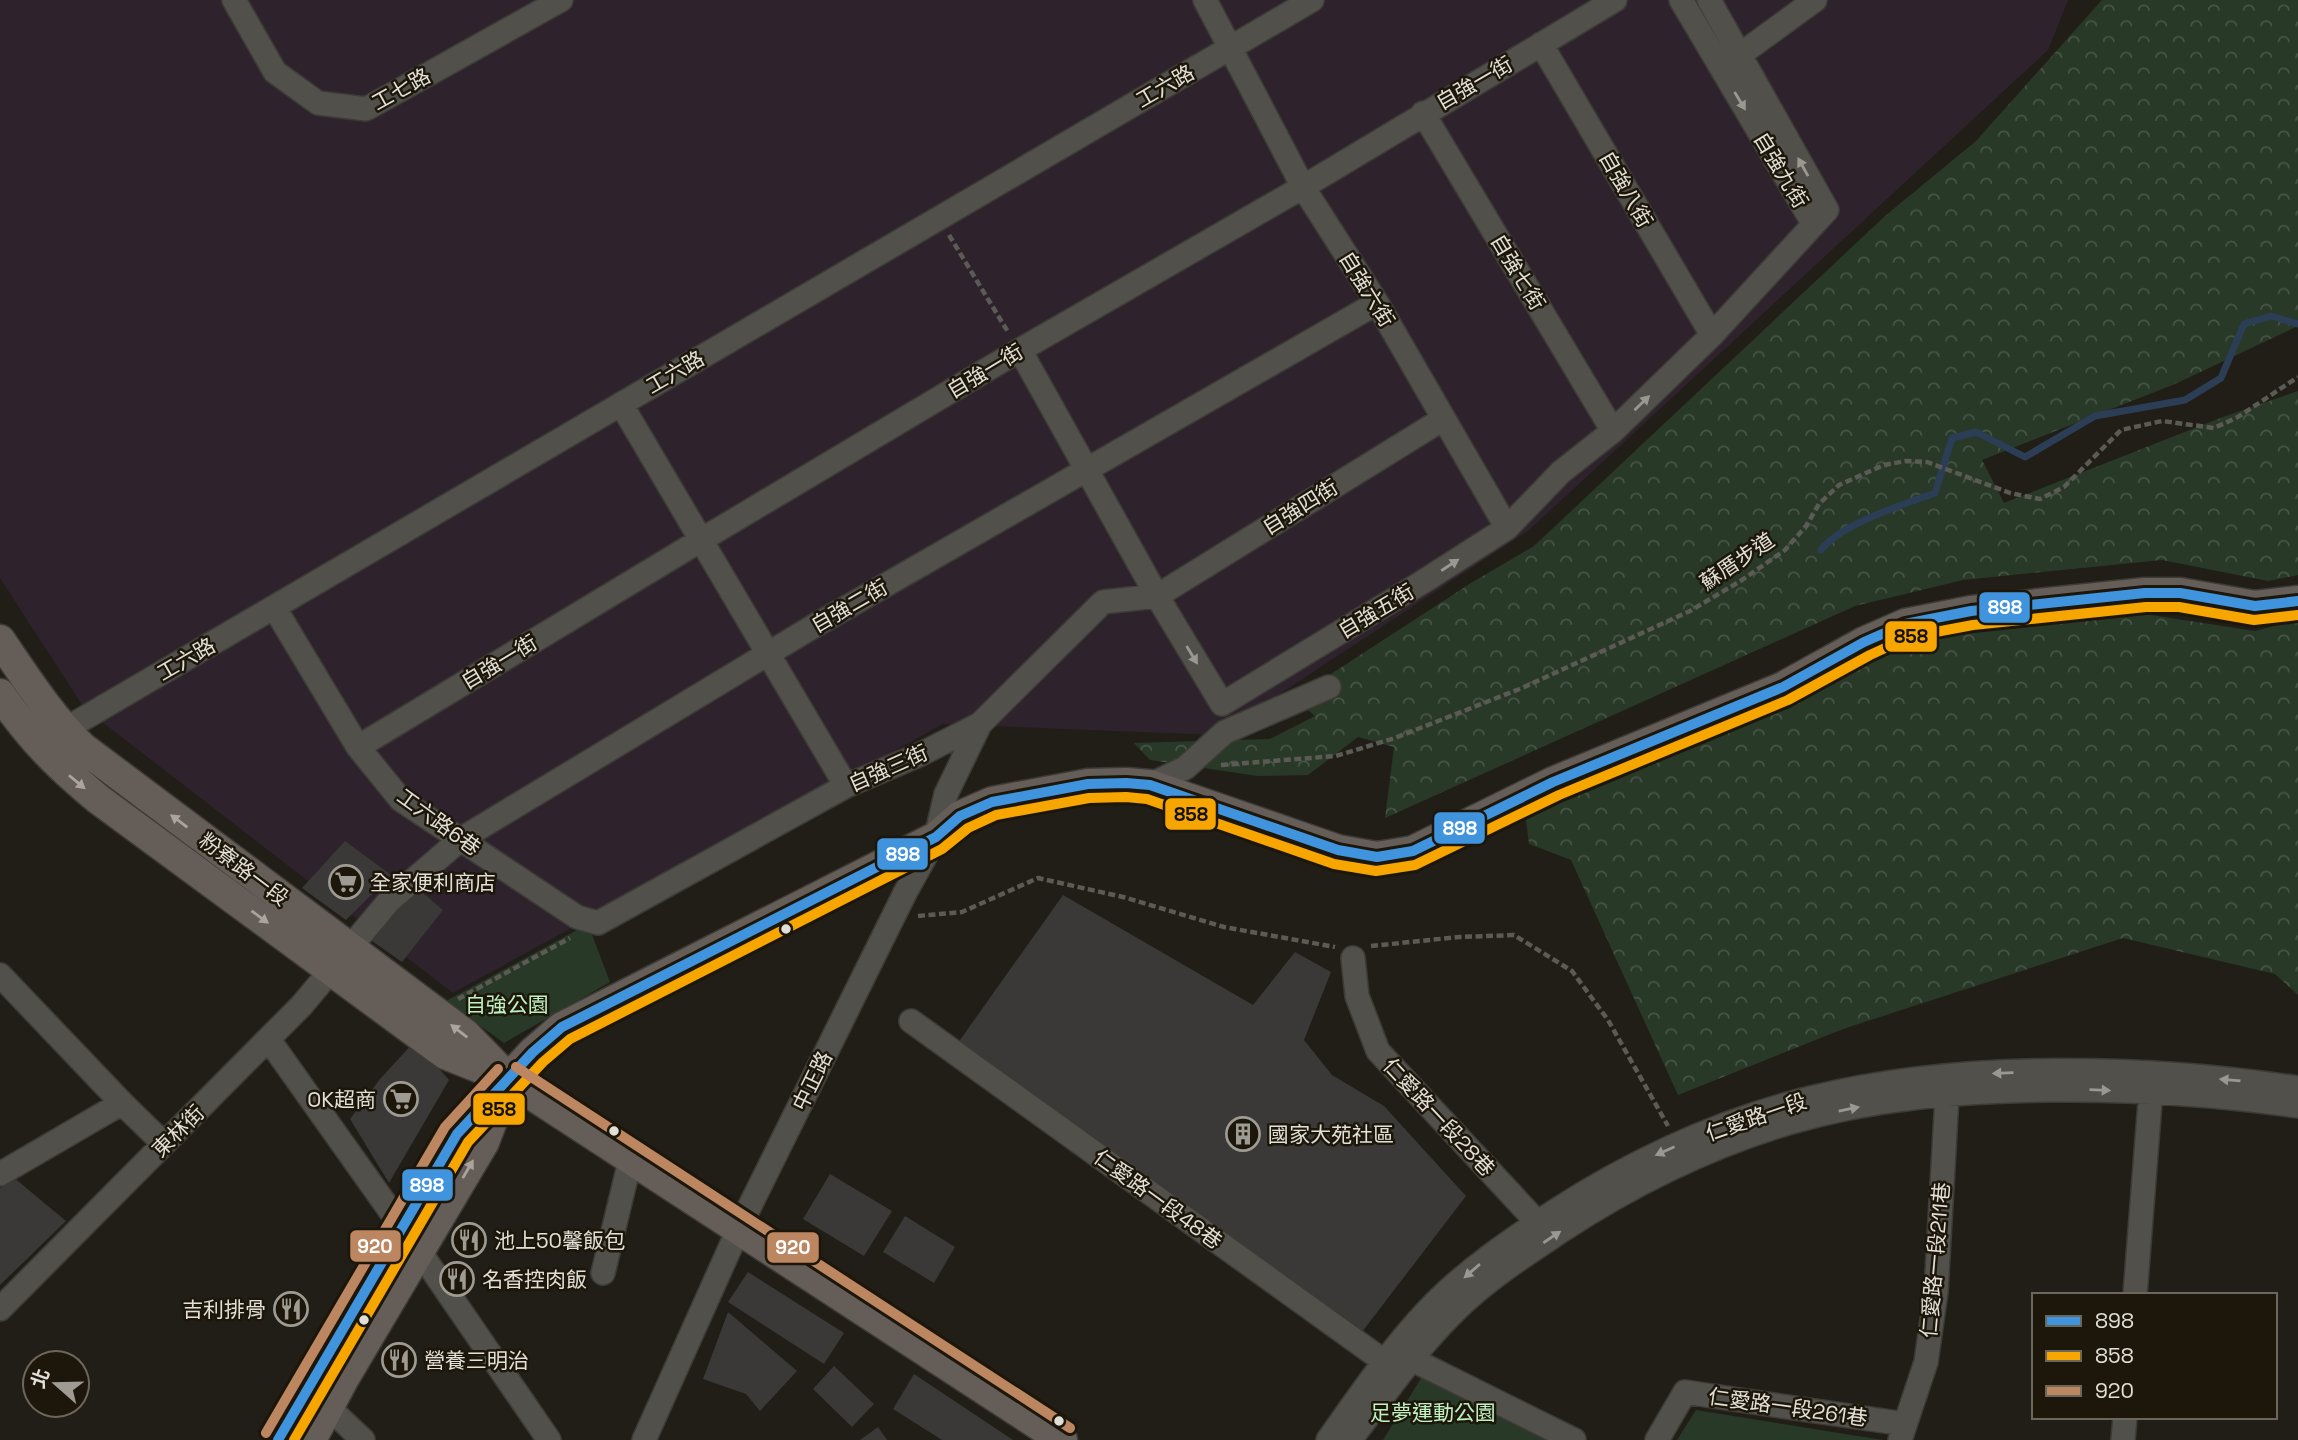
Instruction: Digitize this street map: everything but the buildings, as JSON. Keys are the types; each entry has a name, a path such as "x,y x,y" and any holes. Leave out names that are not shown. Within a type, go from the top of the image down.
{"main road":[{"path":"278,1440 457,1133 533,1052 562,1027 936,837 960,816 992,802 1088,784 1150,785 1338,850 1377,857 1413,851 1553,782 1783,687 1864,642 1905,624 1971,611 2145,593 2180,593 2255,606 2298,601"},
{"name":"粉寮路一段","path":"0,640 64,730 340,958 445,1054 508,1079 1062,1440"},
{"name":"粉寮路一段","path":"0,694 38,745 98,799 340,958 434,1012 465,1034 508,1079"},
{"path":"311,1440 484,1142 508,1079"}],"street":[{"name":"工七路","path":"234,0 275,72 318,103 366,109 561,0"},
{"name":"自強六街","path":"1205,0 1303,187 1377,303 1507,528"},
{"name":"工六路","path":"38,745 1312,0"},
{"name":"自強一街","path":"358,747 701,540 1303,187 1615,0"},
{"name":"自強九街","path":"1681,0 1813,223 1827,210 1709,0"},
{"path":"1721,69 1815,0"},
{"name":"自強八街","path":"1541,44 1712,335"},
{"name":"自強七街","path":"1423,113 1613,431"},
{"name":"自強五街","path":"1020,351 1157,596 1222,704 1507,528 1560,472 1613,431 1712,335 1813,223"},
{"name":"自強二街","path":"340,958 389,901 461,839 768,654 1377,303"},
{"path":"621,404 846,786"},
{"name":"自強四街","path":"1157,596 1443,419"},
{"name":"自強三街","path":"598,923 846,786 921,754 980,724 1103,602 1157,596"},
{"name":"工六路6巷","path":"274,607 358,747 401,800 577,917 598,923"},
{"path":"1150,785 1185,768 1224,732 1329,687"},
{"name":"中正路","path":"644,1440 739,1228 936,837 946,794 980,724"},
{"name":"仁愛路一段28巷","path":"1357,952 1357,996 1378,1051 1537,1222"},
{"name":"東林街","path":"0,1309 302,1006 340,958"},
{"path":"0,975 164,1144"},
{"name":"仁愛路一段48巷","path":"911,1021 1385,1362"},
{"path":"269,1040 401,1226"},
{"name":"仁愛路一段","path":"1328,1440 1385,1362 1430,1308 1487,1259 1537,1222 1583,1193 1679,1145 1739,1119 1810,1098 1881,1083 1948,1084 2092,1072 2298,1107"},
{"path":"2135,1293 2152,1083"},
{"name":"仁愛路一段","path":"2152,1083 2298,1088"},
{"name":"仁愛路一段","path":"1350,1440 1411,1359 1456,1309 1522,1257 1587,1214 1659,1174 1727,1144 1789,1123 1876,1104 1948,1084"},
{"name":"仁愛路一段211巷","path":"1902,1432 1926,1362 1936,1292 1948,1084"},
{"path":"0,1174 122,1103"},
{"path":"603,1273 631,1157"},
{"path":"420,1252 549,1440"},
{"path":"1385,1362 1411,1359 1574,1440"},
{"name":"仁愛路一段261巷","path":"1657,1440 1685,1391 1902,1432"},
{"path":"328,1407 363,1440"},
{"path":"2123,1440 2125,1419"}],"path":[{"path":"939,218 1020,351"},
{"name":"蘇厝步道","path":"1185,768 1336,755 1395,738 1471,709 1689,611 1742,580 1785,550 1806,526 1819,504 1839,485 1884,465 1906,461 1927,462 2010,493 2040,499 2064,487 2122,430 2162,421 2214,428 2238,417 2298,377"},
{"path":"893,918 962,912 1038,878 1123,897 1224,927 1357,952 1459,937 1514,935 1572,971 1608,1020 1679,1145"},
{"path":"434,1012 598,923"}],"shaded area":[{"path":"0,0 2068,0 2048,50 1528,531 1217,735 943,724 453,993 84,708 0,578"}],"green space":[{"path":"2102,0 2298,0 2298,326 2175,384 1982,460 2004,503 2223,417 2298,391 2298,575 2268,581 2162,560 1963,580 1855,606 1385,818 1394,747 1358,737 1308,775 1258,776 1150,760 1134,743 1270,739 1315,716 1294,698 1471,583 1534,546 1885,216 1976,141"},
{"path":"2112,609 2255,631 2298,620 2298,995 2275,974 2123,938 1843,1029 1678,1095 1571,860 1529,844 1524,805 1691,739 1865,659 1903,635"},
{"name":"自強公園","path":"588,924 610,982 504,1043 446,1001"},
{"name":"足夢運動公園","path":"1423,1375 1553,1440 1383,1440"},
{"path":"1696,1410 1883,1440 1677,1440"}],"waterway":[{"path":"1821,550 1858,523 1935,493 1952,438 1976,432 2025,457 2095,416 2185,400 2221,378 2244,324 2271,316 2298,324"}],"transit line":[{"name":"898","path":"278,1440 457,1134 533,1052 562,1027 936,837 960,816 992,802 1088,784 1150,785 1338,850 1377,857 1413,851 1553,782 1783,687 1864,642 1905,624 1971,611 2145,593 2180,593 2255,606 2298,601"},
{"name":"858","path":"294,1440 468,1142 543,1062 570,1039 942,849 968,828 996,815 1089,798 1147,799 1334,864 1376,871 1415,865 1559,795 1788,700 1909,637 1973,625 2146,607 2179,607 2254,620 2298,615"},
{"name":"920","path":"516,1067 1070,1428"},
{"name":"920","path":"266,1433 445,1127 498,1069"}],"place":[{"name":"全家便利商店","path":"346,882"},
{"name":"OK超商","path":"401,1099"},
{"name":"國家大苑社區","path":"1243,1134"},
{"name":"池上50馨飯包","path":"469,1240"},
{"name":"名香控肉飯","path":"457,1279"},
{"name":"吉利排骨","path":"291,1309"},
{"name":"營養三明治","path":"399,1360"}]}
